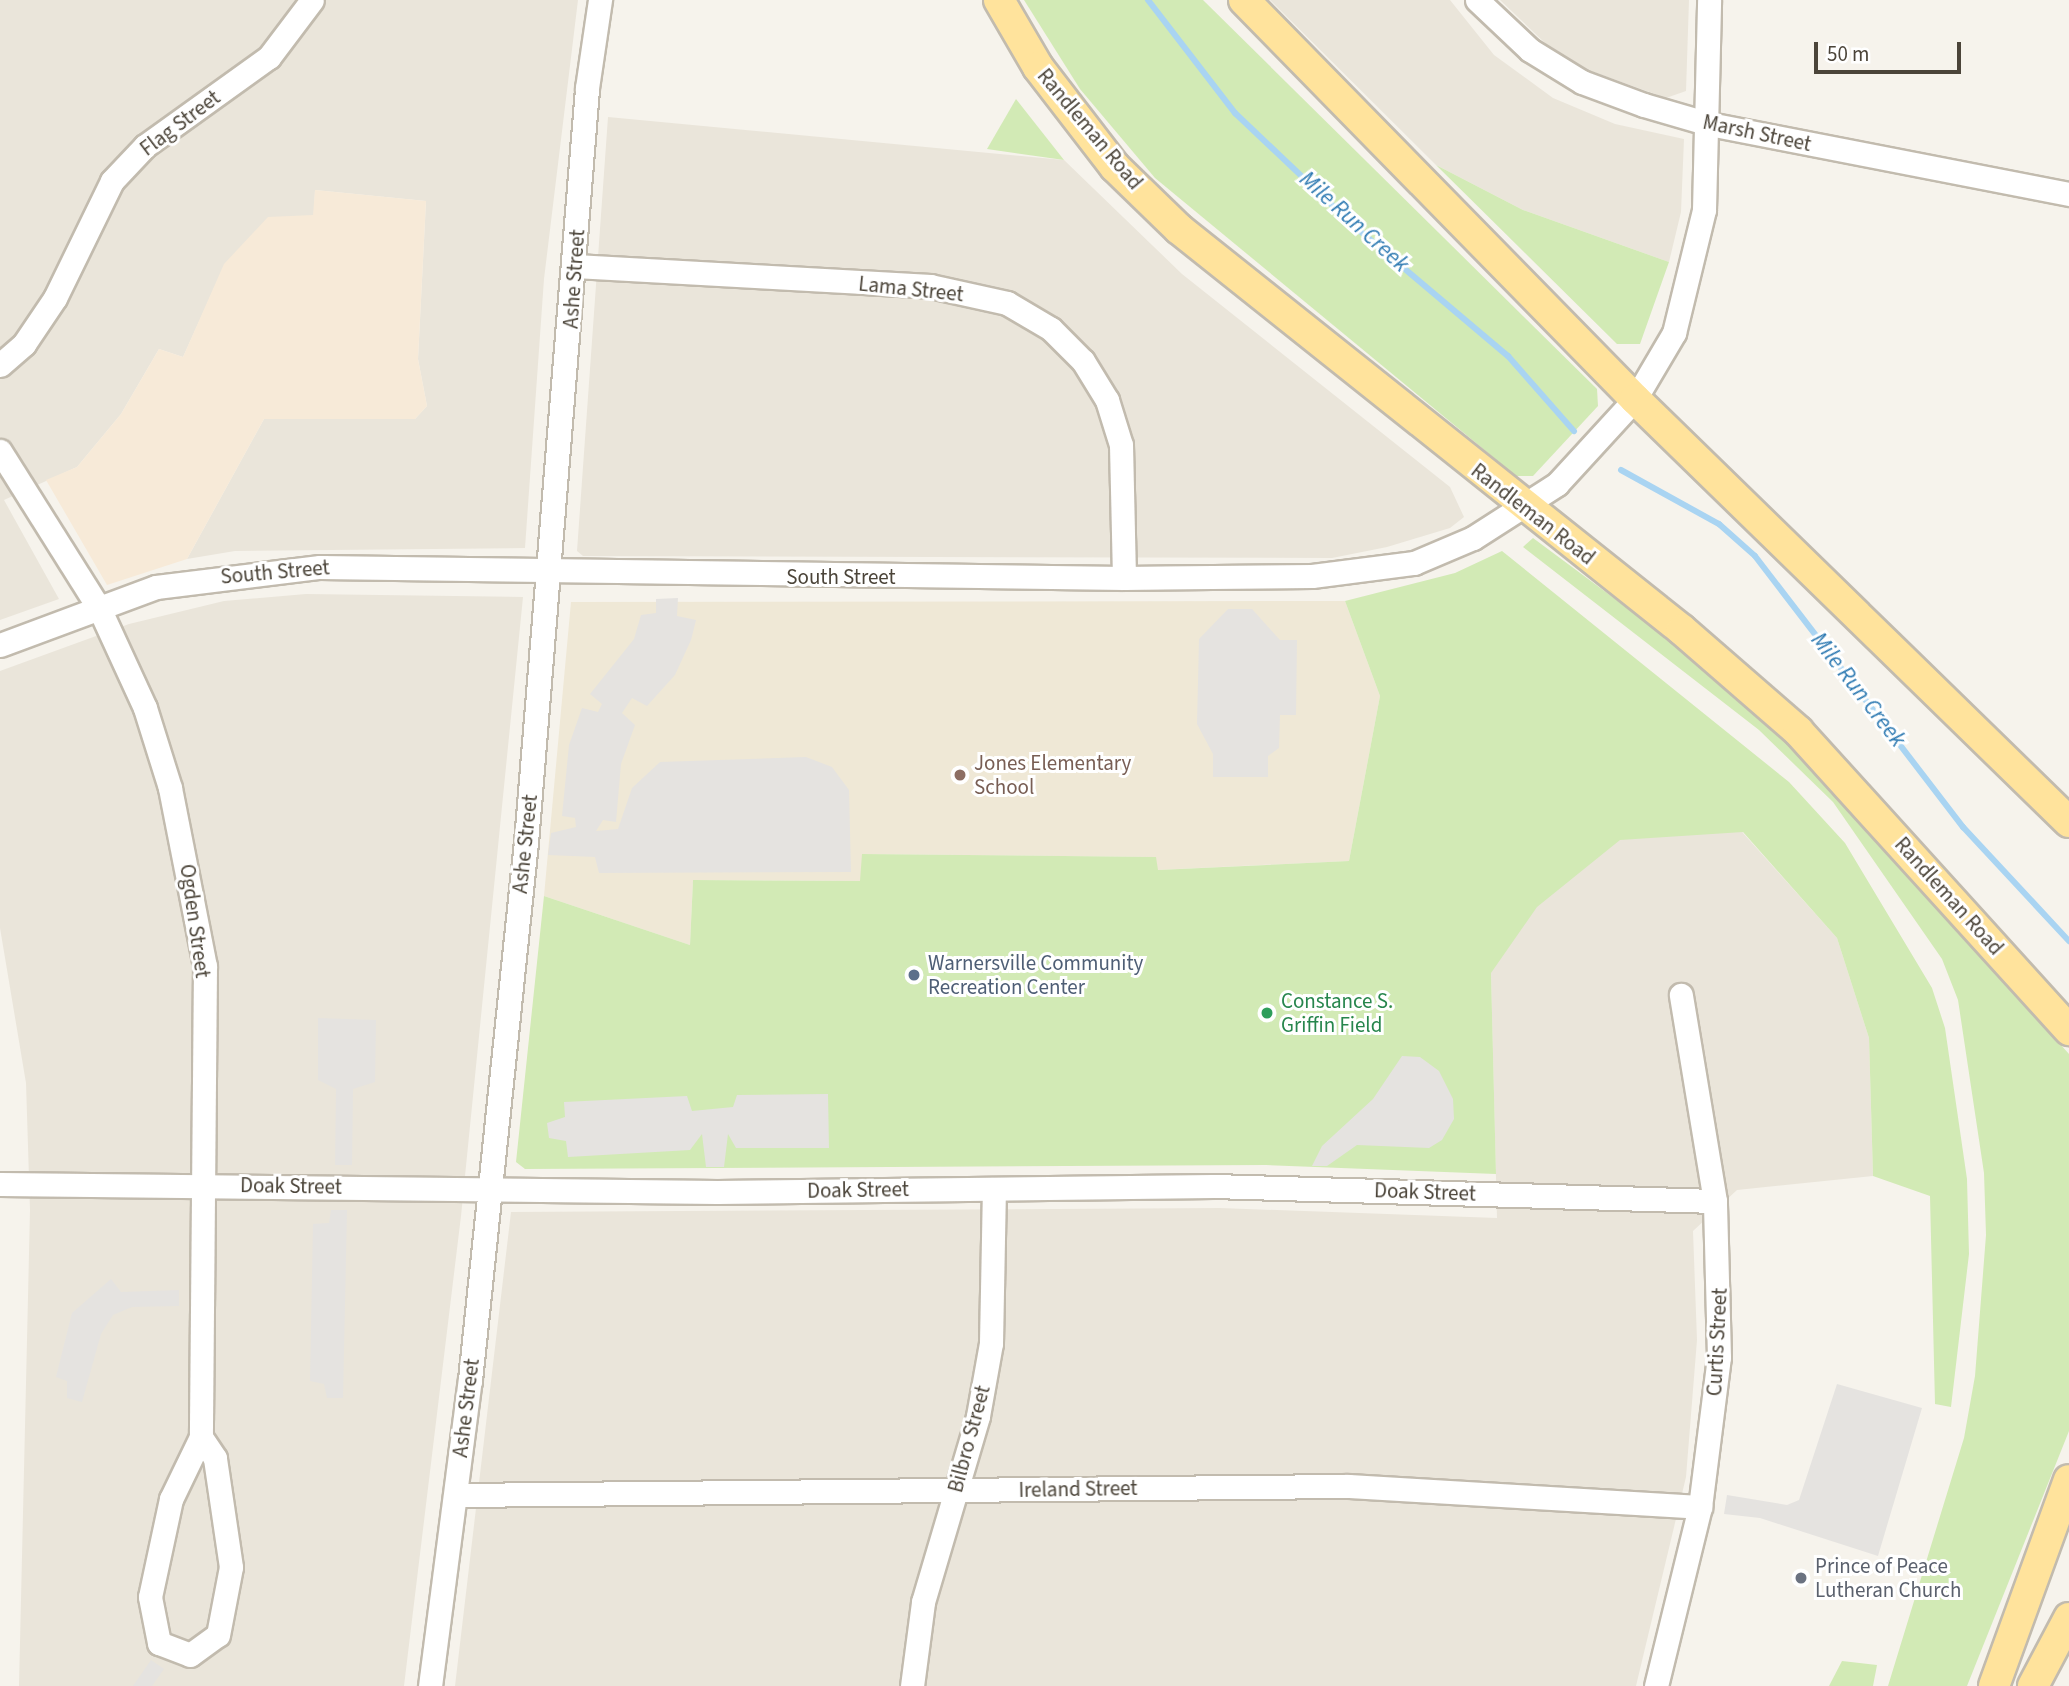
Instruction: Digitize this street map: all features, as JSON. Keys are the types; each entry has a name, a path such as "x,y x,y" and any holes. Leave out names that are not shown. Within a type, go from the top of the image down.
{"main road":[{"name":"Randleman Road","path":"999,0 1038,67 1115,167 1179,229 1521,508 1682,630 1798,731 2069,1030"},
{"path":"1244,0 1635,399 2069,822"},
{"path":"1994,1686 2069,1480"},
{"path":"2033,1686 2069,1618"}],"street":[{"name":"Flag Street","path":"0,365 24,344 55,298 112,181 145,146 269,57 312,0"},
{"name":"Ashe Street","path":"430,1686 456,1495 552,575 575,266 600,0"},
{"name":"Marsh Street","path":"1476,0 1530,50 1582,82 1709,124 2069,194"},
{"name":"South Street","path":"0,645 156,587 320,567 552,575 1124,578 1363,573 1414,563 1521,508 1566,476 1635,399 1674,333 1694,268 1709,124 1709,0"},
{"name":"Lama Street","path":"575,266 930,286 1007,303 1051,328 1083,361 1107,400 1121,445 1124,578"},
{"name":"Ogden Street","path":"0,450 100,610 145,708 188,864 205,966 201,1437 171,1499 150,1597 159,1643 190,1655 218,1635 231,1567 215,1458 201,1437"},
{"name":"Curtis Street","path":"1656,1686 1700,1507 1719,1357 1715,1201 1681,995"},
{"name":"Doak Street","path":"0,1184 489,1191 1313,1188 1715,1201"},
{"name":"Bilbro Street","path":"912,1686 923,1602 955,1492 991,1343 994,1189"},
{"name":"Ireland Street","path":"456,1495 1348,1486 1700,1507"}],"shaded area":[{"path":"0,0 578,0 544,279 525,548 235,551 187,559 264,419 415,419 427,406 418,359 426,201 315,190 314,215 225,264 183,357 159,349 121,414 77,467 4,500 59,599 0,620"},
{"path":"1270,0 1450,0 1494,55 1553,98 1615,124 1684,139 1681,212 1669,262 1523,210 1436,165"},
{"path":"1500,0 1689,0 1686,91 1666,98 1588,70 1545,43"},
{"path":"608,117 1064,160 1182,274 1450,487 1464,517 1450,528 1387,547 1332,558 583,556 577,551"},
{"path":"315,190 426,201 418,359 427,406 415,419 264,419 187,559 107,585 46,480 77,467 121,414 159,349 183,357 224,264 268,217 313,215"},
{"path":"306,594 523,597 461,1216 404,1686 19,1686 30,1210 26,1083 0,928 0,671 129,624 224,601"},
{"path":"678,598 677,616 696,620 691,640 675,675 647,706 632,698 622,713 635,725 621,764 616,822 603,820 596,831 618,829 632,788 660,762 806,757 832,767 849,790 851,872 599,873 595,857 548,855 551,833 576,827 575,818 562,816 569,745 582,708 598,712 602,704 590,694 634,639 641,615 656,613 656,599"},
{"name":"Jones Elementary School","path":"1345,601 1380,696 1349,861 1157,870 1155,857 863,854 861,881 693,880 690,945 544,896 571,602"},
{"path":"1228,609 1252,609 1280,640 1297,640 1296,715 1280,715 1279,748 1268,756 1268,777 1213,777 1213,754 1197,724 1199,639"},
{"path":"1696,736 1743,833 1837,938 1869,1038 1873,1176 1737,1190 1693,1231 1697,1340 1686,1477 1636,1686 455,1686 511,1212 1220,1208 1497,1218 1491,973 1502,883"},
{"path":"318,1018 376,1020 375,1082 353,1089 352,1165 335,1165 336,1089 318,1080"},
{"path":"1402,1056 1420,1057 1439,1071 1453,1099 1454,1119 1442,1140 1429,1148 1357,1145 1327,1166 1312,1166 1322,1146 1373,1099"},
{"path":"828,1094 829,1148 736,1148 728,1134 724,1167 706,1167 702,1134 690,1150 568,1157 566,1141 549,1138 547,1123 565,1117 564,1102 687,1096 692,1111 733,1107 737,1095"},
{"path":"331,1210 347,1210 343,1398 327,1398 324,1384 310,1381 313,1224 329,1223"},
{"path":"111,1279 121,1292 179,1290 179,1306 132,1307 113,1315 101,1334 82,1402 67,1398 67,1381 56,1377 72,1313"},
{"path":"1837,1384 1922,1408 1878,1556 1760,1518 1724,1514 1727,1495 1787,1505 1799,1500"},
{"path":"151,1660 164,1669 152,1686 133,1686"}],"green space":[{"path":"1024,0 1203,0 1597,389 1598,406 1533,476 1516,476 1155,178 1080,89"},
{"path":"1016,99 1064,160 987,149"},
{"path":"1436,165 1523,210 1669,262 1640,344 1617,344"},
{"path":"1533,538 1677,645 1790,744 2069,1054 2069,1431 1967,1686 1888,1686 1964,1438 1975,1376 1986,1235 1984,1173 1958,1000 1942,959 1833,802 1759,730 1523,547"},
{"path":"1502,551 1789,782 1845,843 1932,988 1945,1028 1967,1179 1969,1254 1951,1407 1935,1404 1930,1196 1873,1176 1869,1038 1837,938 1743,832 1620,840 1537,907 1491,973 1496,1174 1266,1165 525,1169 516,1162 544,896 690,945 693,880 860,881 862,854 1156,857 1158,870 1349,861 1380,696 1345,601 1455,573"},
{"path":"1842,1661 1877,1665 1873,1686 1829,1686"}],"waterway":[{"name":"Mile Run Creek","path":"1148,0 1235,113 1354,226 1508,356 1574,431"},
{"name":"Mile Run Creek","path":"1621,470 1719,524 1755,556 1963,827 2069,941"}],"place":[{"name":"Jones Elementary School","path":"960,775"},
{"name":"Warnersville Community Recreation Center","path":"914,975"},
{"name":"Constance S. Griffin Field","path":"1267,1013"},
{"name":"Prince of Peace Lutheran Church","path":"1801,1578"}]}
